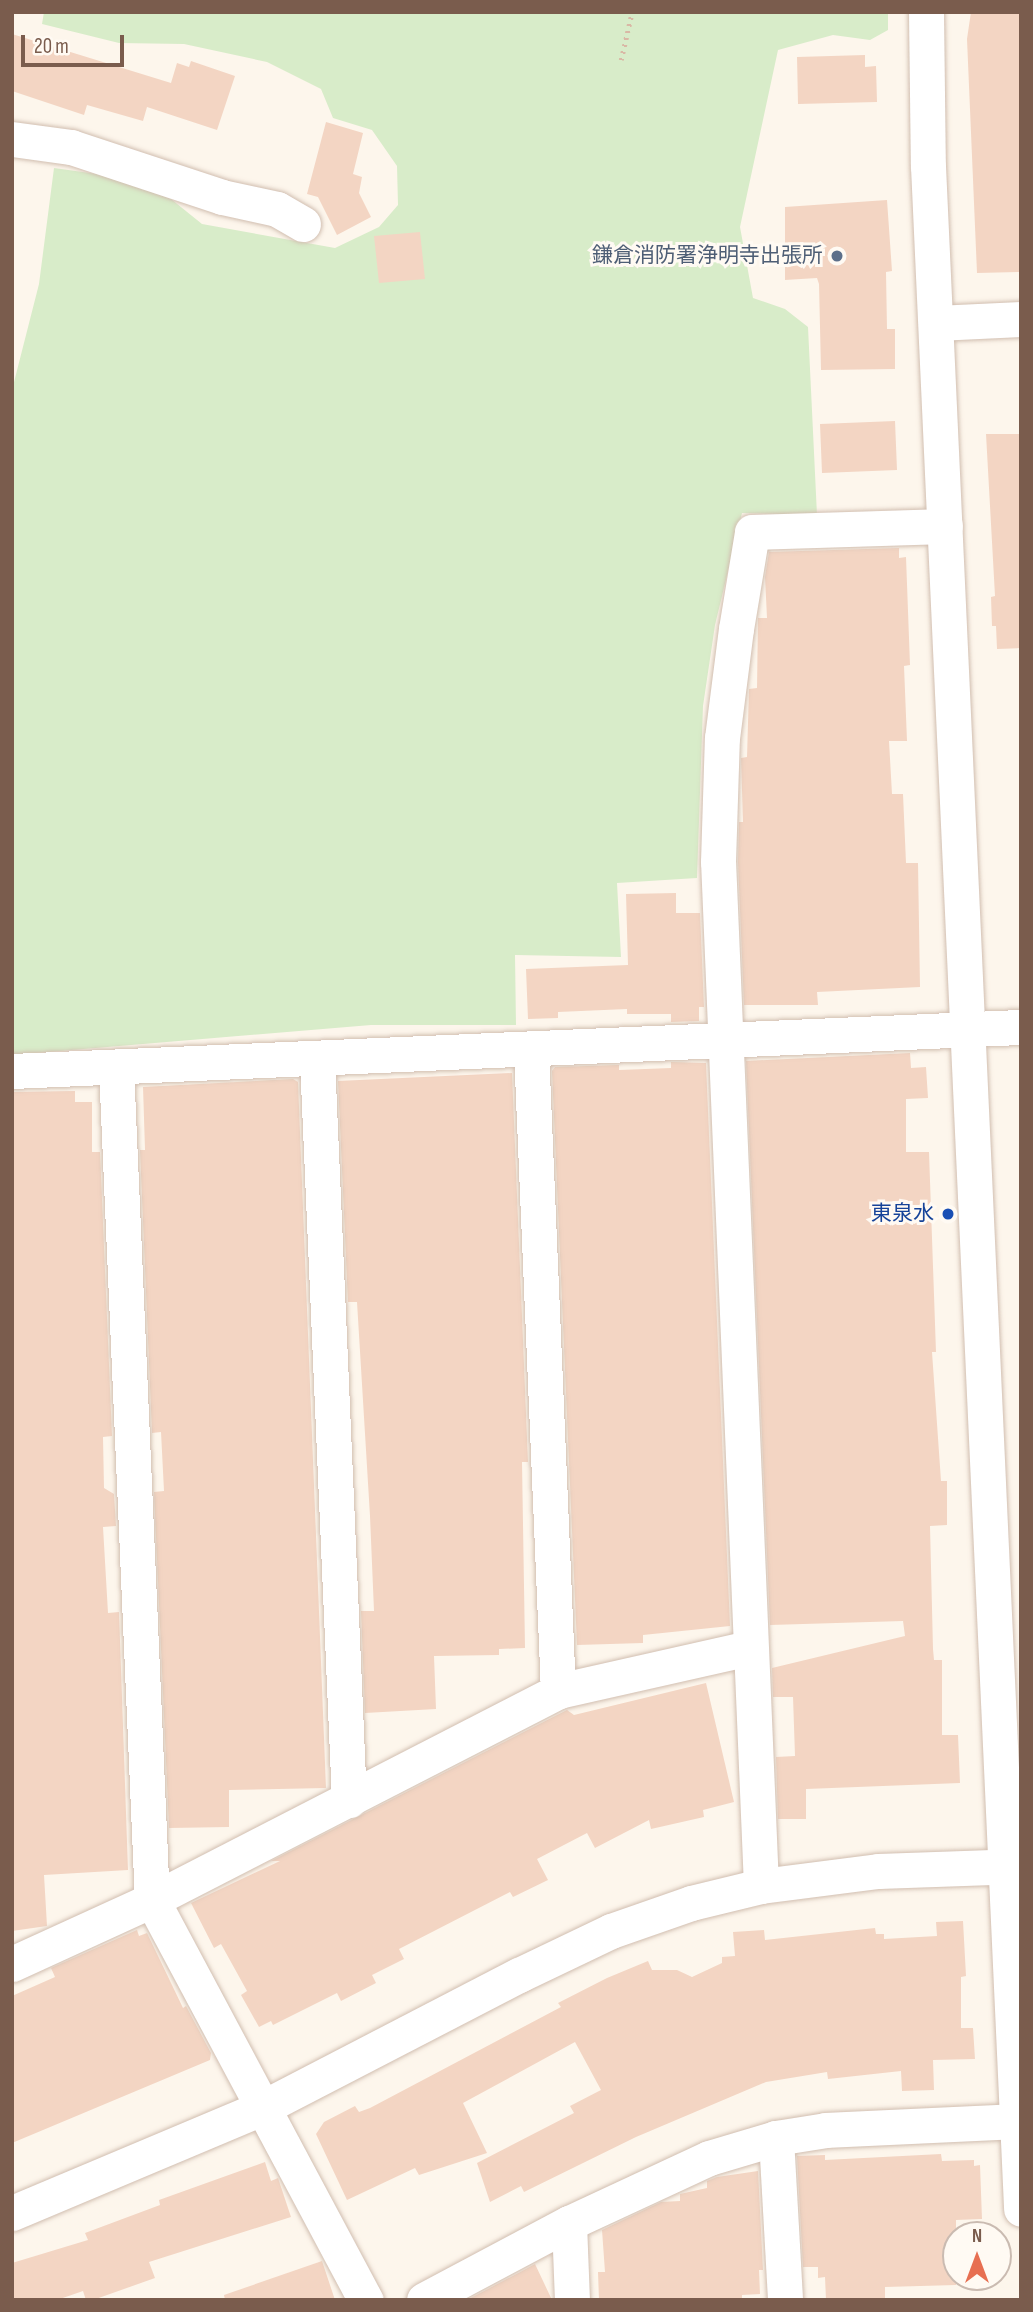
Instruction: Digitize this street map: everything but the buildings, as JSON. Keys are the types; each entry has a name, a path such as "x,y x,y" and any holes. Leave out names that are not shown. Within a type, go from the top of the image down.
{"street":[{"path":"926,12 924,58 967,1029 1013,1866 1021,2209"},
{"path":"12,139 71,147 222,197 277,209 303,225"},
{"path":"936,323 1021,319"},
{"path":"761,1886 718,863 722,738 752,532 944,526"},
{"path":"12,1071 727,1042 1021,1027"},
{"path":"531,1050 558,1691"},
{"path":"317,1059 349,1800"},
{"path":"116,1067 152,1900 366,2300"},
{"path":"12,1964 152,1900 558,1691 749,1648"},
{"path":"12,2213 264,2107 611,1931 691,1903 761,1886 878,1871 1013,1866"},
{"path":"424,2300 569,2223 709,2158 776,2138 826,2130 1017,2121"},
{"path":"776,2138 785,2300"},
{"path":"569,2223 572,2300"}],"path":[{"path":"621,60 632,12"}],"green space":[{"path":"44,12 888,12 888,30 870,40 833,35 778,50 740,227 753,298 785,309 808,327 817,515 742,513 715,625 703,706 697,878 617,883 621,957 515,955 516,1025 371,1025 12,1055 12,390 39,284 54,168 104,175 171,199 202,224 335,248 379,227 398,205 397,166 372,130 333,118 321,89 267,62 184,44 119,43 42,24"}],"place":[{"name":"鎌倉消防署浄明寺出張所","path":"837,256"},
{"name":"東泉水","path":"948,1214"}]}
